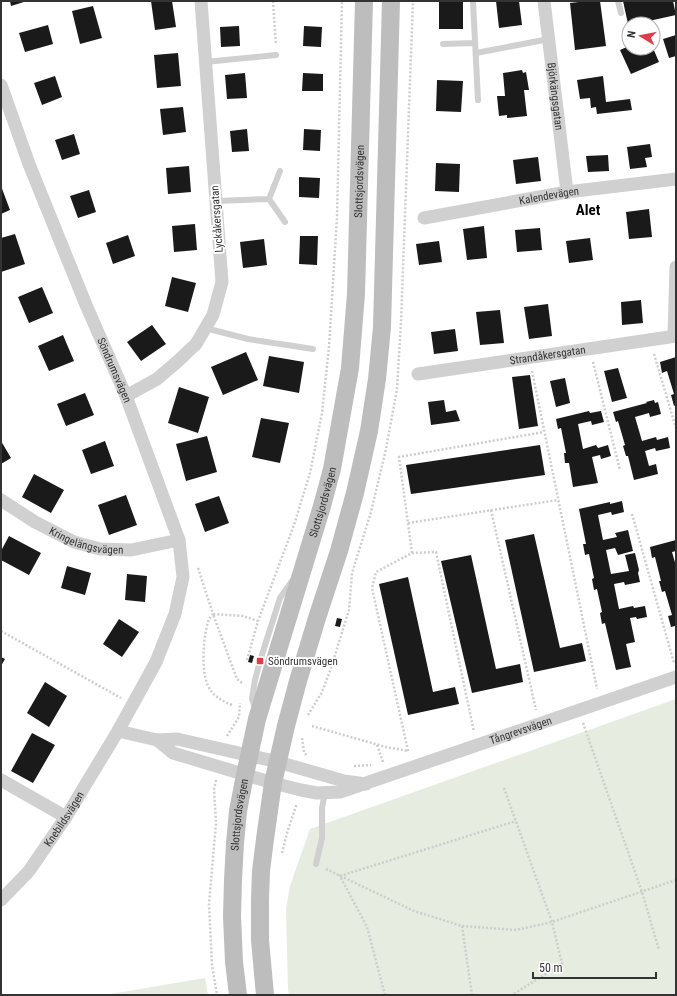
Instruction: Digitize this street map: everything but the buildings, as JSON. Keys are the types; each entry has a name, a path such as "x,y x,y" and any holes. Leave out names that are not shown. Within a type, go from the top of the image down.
{"main road":[{"name":"Slottsjordsvägen","path":"238,995 234,962 232,916 238,811 248,756 257,719 332,469 350,368 356,294 364,1"},
{"path":"265,995 260,940 261,872 273,783 298,681 339,551 355,492 369,432 377,378 382,327 392,1"}],"street":[{"name":"Lyckåkersgatan","path":"126,396 157,379 196,344 213,314 222,282 201,1"},
{"name":"Björkängsgatan","path":"544,1 566,192"},
{"name":"Söndrumsvägen","path":"1,86 32,171 86,305 126,396 179,540 182,577 175,614 156,662 118,731"},
{"name":"Kalendevägen","path":"424,218 566,192 676,179"},
{"path":"675,336 676,267"},
{"name":"Strandåkersgatan","path":"418,374 675,336"},
{"name":"Kringelängsvägen","path":"1,500 35,522 74,542 100,549 131,550 179,540"},
{"name":"Tångrevsvägen","path":"273,783 317,793 340,792 676,677"},
{"path":"118,731 157,740 177,739 248,756"},
{"name":"Knebildsvägen","path":"1,900 30,871 66,817 118,731"},
{"path":"157,740 173,753 273,783"},
{"name":"Tångrevsvägen","path":"248,756 278,762 344,781 366,784"},
{"path":"1,780 66,817"}],"lane":[{"path":"618,1 621,13"},
{"path":"473,2 478,100"},
{"path":"476,53 549,39"},
{"path":"443,44 475,43"},
{"path":"205,62 276,55"},
{"path":"269,198 280,171"},
{"path":"216,201 269,198"},
{"path":"269,198 285,222"},
{"path":"205,328 248,339 313,349"},
{"path":"316,864 322,838 322,808 325,792"}],"path":[{"path":"273,1 276,55"},
{"path":"247,661 258,620 294,525 310,473 322,413 329,347 337,217 342,1"},
{"path":"654,353 676,428"},
{"path":"592,355 620,470"},
{"path":"531,365 597,690"},
{"path":"412,552 398,457 544,432"},
{"path":"408,523 558,500"},
{"path":"491,510 536,711"},
{"path":"632,514 674,663"},
{"path":"408,751 372,588 376,572 412,552 436,552 474,732"},
{"path":"196,563 237,679 242,683"},
{"path":"213,614 242,616 258,620"},
{"path":"213,614 209,621 204,649 204,675 211,691 223,701 232,705"},
{"path":"1,630 132,704"},
{"path":"242,690 244,676"},
{"path":"224,750 228,734 239,717 241,697"},
{"path":"579,710 642,892 659,950"},
{"path":"312,726 377,745 414,752"},
{"path":"377,745 383,763"},
{"path":"217,995 212,965 209,904 216,823 214,789 219,766"},
{"path":"504,788 552,922 562,964 512,995"},
{"path":"340,876 516,821"},
{"path":"316,864 414,911 462,926 516,930 552,922 676,880"},
{"path":"340,876 367,927 385,995"},
{"path":"462,926 472,995"}],"shaded area":[{"path":"676,699 676,995 289,995 286,909 290,886 310,829"},
{"path":"205,978 208,995 105,995"}],"place":[{"name":"Söndrumsvägen","path":"260,661"}],"district":[{"name":"Alet","path":"588,210"}]}
